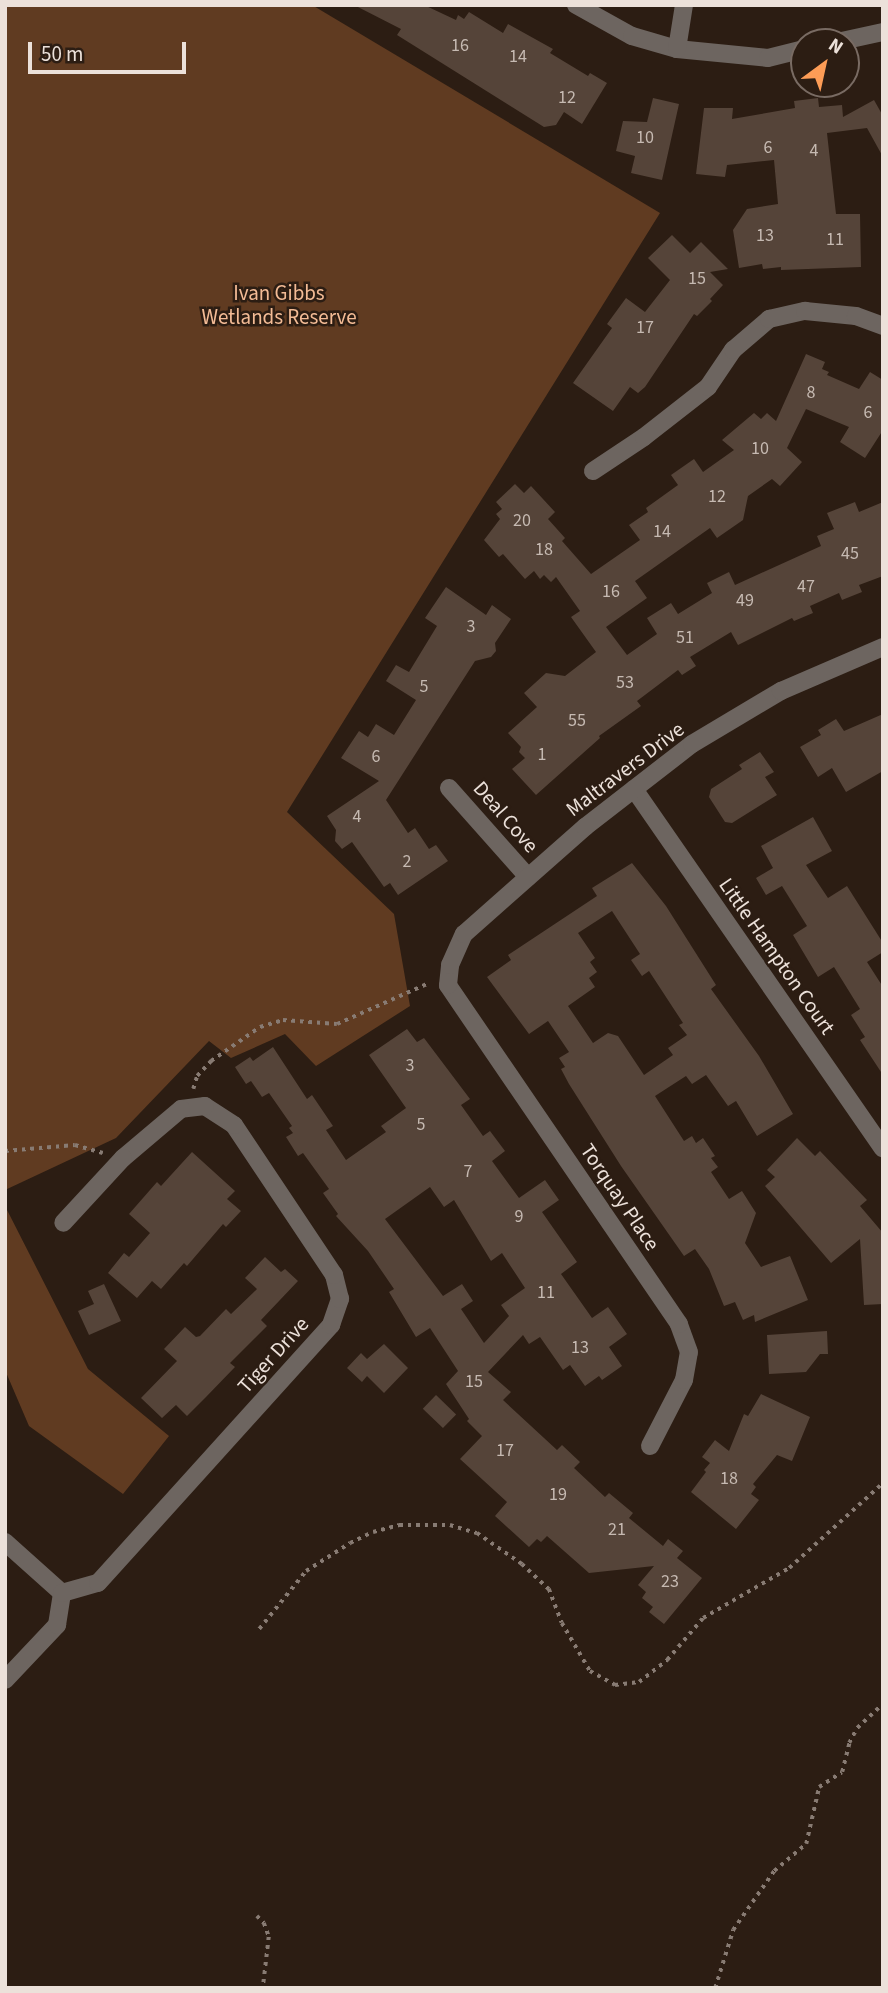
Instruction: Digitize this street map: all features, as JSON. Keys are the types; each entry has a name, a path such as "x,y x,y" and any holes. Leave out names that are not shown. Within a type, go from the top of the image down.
{"street":[{"path":"576,5 632,36 677,49 768,58 790,53"},
{"path":"677,49 684,5"},
{"path":"860,37 883,32"},
{"path":"593,471 644,438 708,387 733,350 769,319 805,312 856,316 883,326"},
{"name":"Maltravers Drive","path":"448,985 450,965 464,934 634,789 692,744 781,691 883,647"},
{"name":"Deal Cove","path":"449,788 528,877"},
{"name":"Little Hampton Court","path":"634,789 883,1149"},
{"name":"Torquay Place","path":"448,985 679,1324 689,1352 684,1380 650,1446"},
{"name":"Tiger Drive","path":"62,1593 98,1583 331,1325 340,1299 334,1275 234,1125 205,1106 181,1109"},
{"path":"63,1223 123,1158 181,1109"},
{"path":"5,1542 62,1593 57,1625 5,1680"}],"path":[{"path":"181,1109 197,1076 211,1061 260,1027 283,1020 337,1024 430,983 448,985"},
{"path":"5,1151 75,1145 123,1158"},
{"path":"259,1629 306,1571 350,1543 373,1532 399,1525 450,1525 477,1533 522,1564 549,1589 562,1623 590,1671 615,1685 639,1682 667,1660 703,1618 789,1568 883,1483"},
{"path":"715,1988 733,1930 774,1871 807,1844 820,1787 842,1772 849,1743 857,1728 883,1704"},
{"path":"257,1916 264,1923 269,1937 263,1988"}],"green space":[{"name":"Ivan Gibbs Wetlands Reserve","path":"5,5 312,5 660,213 287,812 394,914 410,1006 316,1066 285,1034 231,1058 209,1041 116,1138 5,1190"},
{"path":"5,1206 88,1369 169,1436 123,1494 29,1426 5,1370"}],"building":[{"path":"354,5 424,5 456,20 458,15 464,19 469,12 503,33 508,24 553,49 550,53 588,76 590,73 607,83 582,124 564,112 556,125 544,127 397,35 401,29"},
{"path":"653,98 679,104 662,180 631,173 635,156 616,151 623,121 647,122"},
{"path":"818,98 819,107 842,105 843,117 874,100 883,116 883,157 867,128 827,133 836,214 860,214 861,267 781,270 781,267 763,269 762,264 739,268 733,230 747,209 778,204 774,160 727,165 725,177 696,174 704,108 733,108 732,119 795,108 794,101"},
{"path":"672,235 690,253 701,242 728,269 710,272 723,285 697,316 694,314 645,387 638,393 630,387 613,411 573,383 612,328 607,324 626,298 645,312 670,280 648,258"},
{"path":"806,354 825,362 822,369 829,372 827,375 859,389 870,372 883,380 883,430 865,458 840,442 849,427 806,409 787,448 802,462 780,486 772,479 748,496 743,520 717,538 710,528 635,581 647,598 606,627 627,655 657,634 647,618 671,603 678,614 712,593 707,583 729,572 735,585 821,546 817,536 834,529 827,513 855,502 859,512 883,502 883,576 859,585 862,592 842,600 839,593 810,606 813,613 794,621 792,618 738,645 731,632 690,657 696,666 682,675 678,670 637,701 641,706 599,736 600,738 536,795 512,769 525,758 519,752 521,747 508,733 537,707 524,693 546,673 565,676 596,652 571,617 580,611 556,577 551,582 544,575 540,579 534,571 525,579 503,554 499,557 484,540 500,519 496,514 502,509 496,502 515,484 524,493 531,486 555,512 548,519 565,538 562,541 591,574 640,540 629,525 648,512 646,508 678,485 671,475 694,459 703,472 734,450 722,440 754,413 761,419 767,413 776,421"},
{"path":"446,587 486,615 492,605 511,619 495,643 496,651 491,657 475,661 386,800 408,833 415,828 429,849 436,845 448,861 398,895 390,883 384,887 352,842 342,849 335,841 336,830 327,816 379,781 341,758 359,731 368,737 376,724 394,735 416,700 386,681 396,665 409,672 437,626 425,618"},
{"path":"883,714 883,771 846,792 832,768 818,777 800,747 821,735 818,730 836,719 844,731"},
{"path":"760,752 774,772 765,777 777,795 732,823 725,822 709,797 711,789 742,769 739,765"},
{"path":"813,817 832,851 806,865 828,898 847,886 883,943 883,952 867,962 883,987 883,1075 860,1040 865,1037 851,1015 860,1009 834,967 818,977 793,935 807,926 782,886 766,895 756,878 773,868 761,846"},
{"path":"632,863 666,906 716,985 711,989 759,1056 793,1114 757,1136 736,1101 728,1106 706,1075 692,1084 686,1076 655,1096 684,1141 692,1136 696,1143 703,1138 715,1156 711,1158 718,1167 711,1172 729,1199 742,1191 756,1213 745,1243 761,1267 790,1256 808,1300 755,1322 754,1315 743,1320 735,1302 724,1306 709,1269 695,1249 684,1256 621,1166 569,1084 561,1069 565,1067 559,1058 569,1052 548,1021 529,1034 487,977 511,960 508,955 597,896 592,888","holes":["612,911 640,954 631,960 642,976 649,971 683,1023 679,1025 687,1035 668,1048 673,1055 644,1075 618,1036 608,1033 593,1043 568,1006 595,987 589,978 597,972 590,962 595,958 578,933"]},
{"path":"407,1029 417,1042 424,1038 470,1099 461,1105 483,1136 490,1131 505,1151 492,1161 519,1198 545,1180 559,1200 542,1212 577,1262 561,1274 592,1318 608,1307 627,1334 609,1347 622,1366 602,1380 599,1376 585,1386 570,1365 563,1370 540,1337 529,1344 523,1335 488,1372 511,1392 503,1400 557,1450 562,1445 580,1462 574,1468 605,1497 609,1493 633,1513 629,1518 663,1546 668,1539 683,1551 677,1558 702,1578 664,1624 649,1612 653,1607 642,1598 646,1592 638,1585 654,1566 589,1573 547,1536 541,1542 537,1539 529,1547 495,1516 507,1502 460,1459 482,1436 467,1421 469,1419 446,1384 458,1371 430,1328 416,1337 389,1292 394,1289 368,1251 336,1216 338,1214 323,1193 329,1189 303,1153 298,1156 286,1137 293,1133 289,1128 292,1126 269,1093 262,1097 251,1081 246,1084 235,1067 250,1057 253,1061 273,1047 307,1099 312,1095 333,1126 326,1130 346,1160 386,1132 381,1126 406,1108 369,1055","holes":["430,1187 444,1207 454,1200 491,1261 502,1253 525,1288 501,1305 509,1316 484,1343 461,1309 473,1301 462,1284 443,1296 385,1219"]},
{"path":"797,1138 815,1156 820,1151 867,1200 860,1206 883,1233 883,1304 864,1305 860,1239 831,1263 765,1186 775,1177 767,1170"},
{"path":"192,1152 235,1191 227,1199 241,1211 226,1227 223,1224 187,1266 184,1263 161,1289 152,1281 137,1298 108,1273 124,1253 129,1257 150,1233 129,1214 157,1182 161,1186"},
{"path":"265,1257 281,1272 285,1269 298,1281 261,1320 267,1326 230,1363 235,1367 206,1397 187,1416 176,1405 162,1418 141,1398 177,1361 164,1349 185,1327 196,1337 200,1336 226,1309 231,1314 257,1289 245,1278"},
{"path":"104,1284 121,1321 89,1335 78,1311 94,1304 88,1291"},
{"path":"827,1331 828,1354 820,1354 806,1372 769,1374 767,1335"},
{"path":"384,1344 408,1368 384,1393 367,1376 362,1382 347,1368 361,1353 367,1359"},
{"path":"761,1394 810,1417 792,1461 777,1455 753,1484 756,1487 751,1494 759,1500 736,1529 691,1492 710,1463 702,1457 715,1440 729,1451 744,1414 748,1416"},
{"path":"436,1395 456,1414 443,1428 423,1409"}]}
